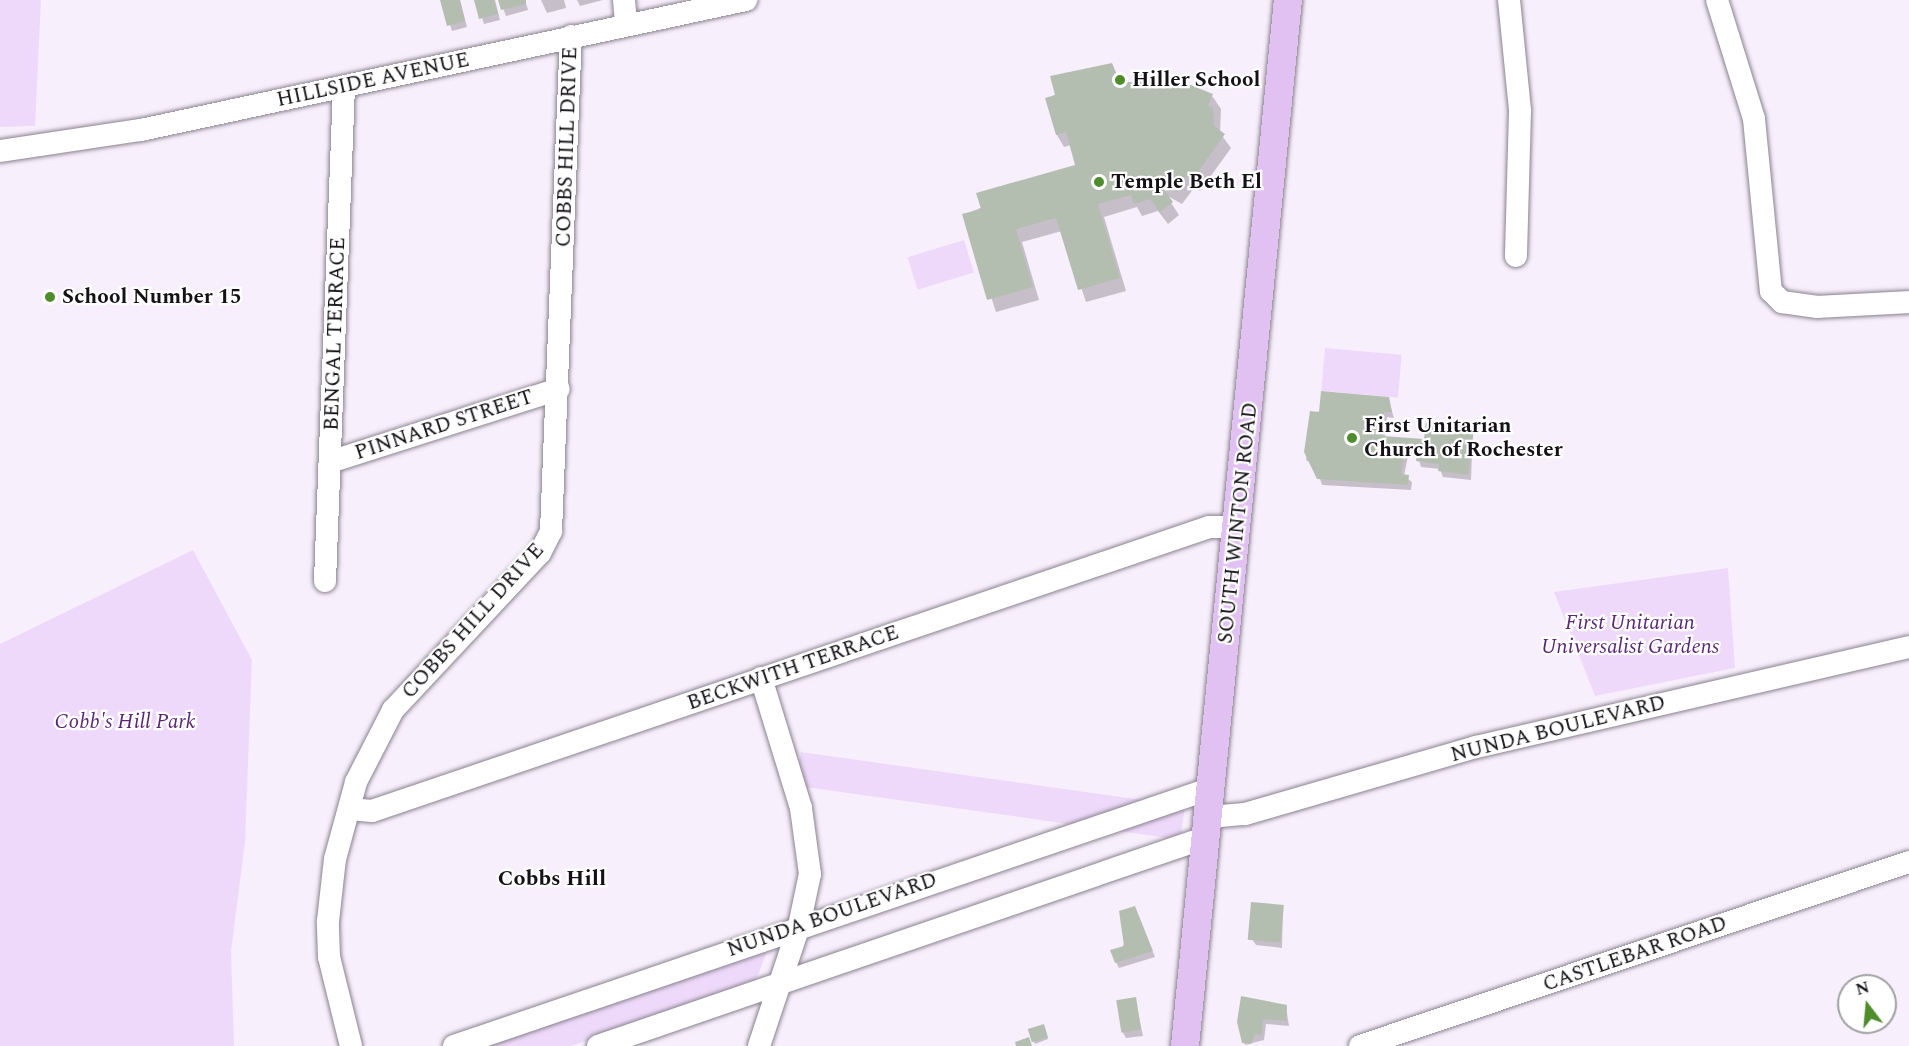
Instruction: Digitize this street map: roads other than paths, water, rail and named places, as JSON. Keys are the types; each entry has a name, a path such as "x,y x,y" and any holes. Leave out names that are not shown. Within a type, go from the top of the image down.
{"main road":[{"name":"SOUTH WINTON ROAD","path":"1185,1046 1288,0"}],"street":[{"path":"624,0 626,24"},
{"name":"HILLSIDE AVENUE","path":"0,151 141,130 746,0"},
{"path":"1509,0 1520,111 1516,256"},
{"path":"1717,0 1754,119 1772,291 1782,302 1818,307 1909,302"},
{"name":"COBBS HILL DRIVE","path":"351,1046 329,957 328,921 335,859 368,752 393,710 547,542 554,518 571,36"},
{"name":"BENGAL TERRACE","path":"325,581 344,87"},
{"name":"PINNARD STREET","path":"330,462 559,389"},
{"name":"BECKWITH TERRACE","path":"350,810 372,811 1209,527 1236,527"},
{"name":"NUNDA BOULEVARD","path":"598,1046 780,984 1245,814 1476,747 1909,647"},
{"path":"759,1046 799,926 810,874 807,833 761,678"},
{"name":"NUNDA BOULEVARD","path":"454,1046 799,926 1212,788"},
{"name":"CASTLEBAR ROAD","path":"1360,1046 1909,862"}],"place":[{"name":"Hiller School","path":"1120,80"},
{"name":"Temple Beth El","path":"1099,182"},
{"name":"School Number 15","path":"50,297"},
{"name":"First Unitarian Church of Rochester","path":"1352,438"}],"district":[{"name":"Cobbs Hill","path":"552,879"}],"park label":[{"name":"First Unitarian Universalist Gardens","path":"1630,635"},
{"name":"Cobb's Hill Park","path":"125,722"}]}
